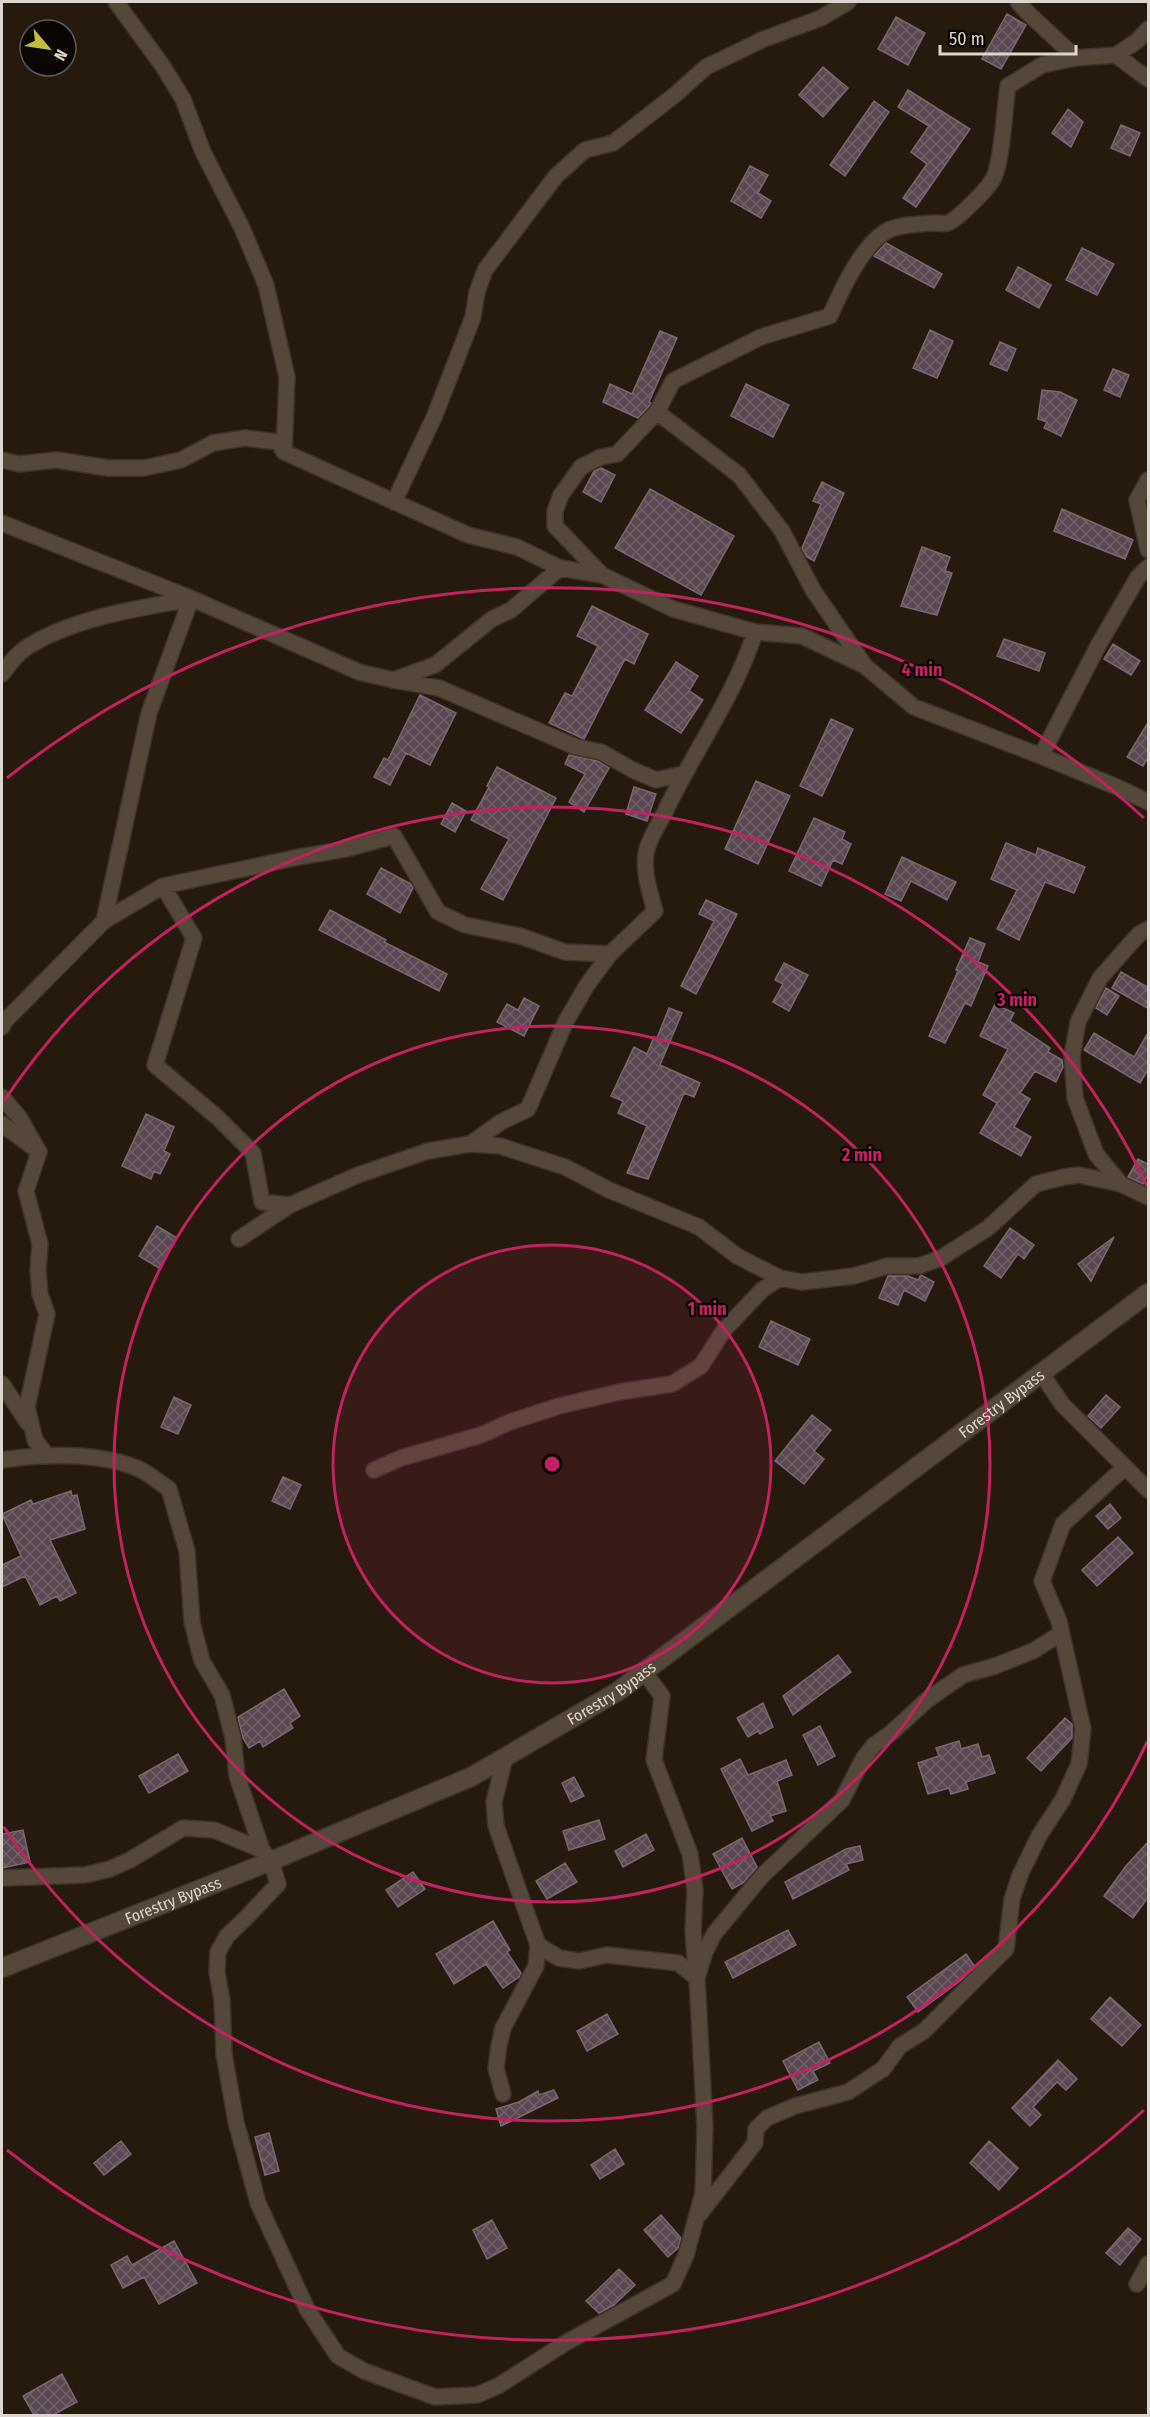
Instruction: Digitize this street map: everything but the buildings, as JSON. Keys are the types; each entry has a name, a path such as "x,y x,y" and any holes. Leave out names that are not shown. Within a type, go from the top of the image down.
{"street":[{"path":"116,2 162,65 183,99 203,152 242,228 266,285 287,377 284,452"},
{"path":"394,502 439,405 473,317 477,292 485,270 555,176 585,150 613,143 676,94 706,67 764,39 821,18 848,2"},
{"path":"1018,2 1076,58"},
{"path":"602,575 555,526 555,511 561,495 581,467 601,457 617,454 657,412 673,381 761,337 830,316 838,296 873,240 887,230 919,224 948,223 974,202 994,178 1008,86 1042,65 1076,58 1116,55 1137,41 1149,29"},
{"path":"1116,55 1149,79"},
{"path":"657,412 739,475 782,531 813,590 865,666"},
{"path":"2,460 19,464 57,460 108,468 144,468 181,460 213,443 245,438 278,442 284,452 468,534 517,547 560,568 602,575 673,609 754,632 802,636 865,666 914,707 1118,787 1149,802"},
{"path":"1149,480 1137,500 1149,549"},
{"path":"2,523 189,598 359,672 439,688 576,747 601,752 656,780 683,774"},
{"path":"1041,756 1099,644 1138,577 1149,567"},
{"path":"393,680 435,665 492,619 511,610 560,568"},
{"path":"2,674 22,651 61,629 189,598"},
{"path":"104,921 149,713 189,598"},
{"path":"470,1144 501,1122 528,1109 566,1021 587,985 610,954 655,911 645,875 646,851 683,774 750,649 754,632"},
{"path":"2,1027 5,1021 104,921 163,886 299,856 346,849 394,836 438,912 465,925 520,936 565,952 610,954"},
{"path":"163,886 194,938 154,1065 217,1117 253,1153 262,1202 290,1205"},
{"path":"1121,1184 1096,1154 1075,1098 1072,1056 1078,1022 1100,978 1139,934 1149,929"},
{"path":"2,1096 19,1117 39,1152 26,1191 40,1244 39,1286 47,1314 27,1407 34,1440 47,1456"},
{"path":"2,1124 39,1152"},
{"path":"239,1239 290,1205 358,1175 418,1154 470,1144 500,1146 564,1167 609,1190 699,1227 736,1256 780,1278 802,1282 854,1276 887,1266 919,1266 941,1258 969,1242 1036,1184 1079,1175 1121,1184 1149,1197"},
{"path":"374,1470 401,1458 481,1435 510,1422 559,1406 619,1392 672,1384 701,1366 724,1330 762,1290 780,1278"},
{"name":"Forestry Bypass","path":"2,1968 266,1855 471,1777 617,1692 1149,1293"},
{"path":"1041,1373 1062,1404 1149,1490"},
{"path":"2,1384 30,1425"},
{"path":"2,1460 47,1456 101,1458 138,1469 169,1489 187,1551 192,1622 202,1661 222,1695 233,1738 237,1776 278,1884 227,1936 218,1952 217,1972 222,2000 224,2054 236,2122 258,2203 307,2309 338,2356 364,2371 435,2397 477,2395 498,2386 567,2342 673,2284 686,2255 702,2193 705,2127 693,1931 695,1890 690,1854 654,1760 662,1696 644,1672"},
{"path":"694,2222 755,2143 756,2129 766,2118 795,2106 848,2092 883,2069 900,2046 924,2031 1006,1949 1012,1899 1020,1875 1039,1836 1063,1799 1079,1764 1083,1729 1060,1634 1059,1621 1042,1581 1063,1524 1125,1467"},
{"path":"697,1978 705,1952 714,1934 761,1877 842,1800 863,1759 874,1745 891,1733 927,1700 963,1675 995,1666 1034,1650 1060,1634"},
{"path":"503,2094 496,2068 498,2045 504,2028 536,1966 538,1945 496,1826 494,1803 505,1757"},
{"path":"2,1878 85,1875 110,1869 130,1860 183,1828 214,1830 266,1855"},
{"path":"538,1945 559,1958 579,1961 607,1955 678,1963 697,1978"},
{"path":"1137,2284 1149,2264"}]}
